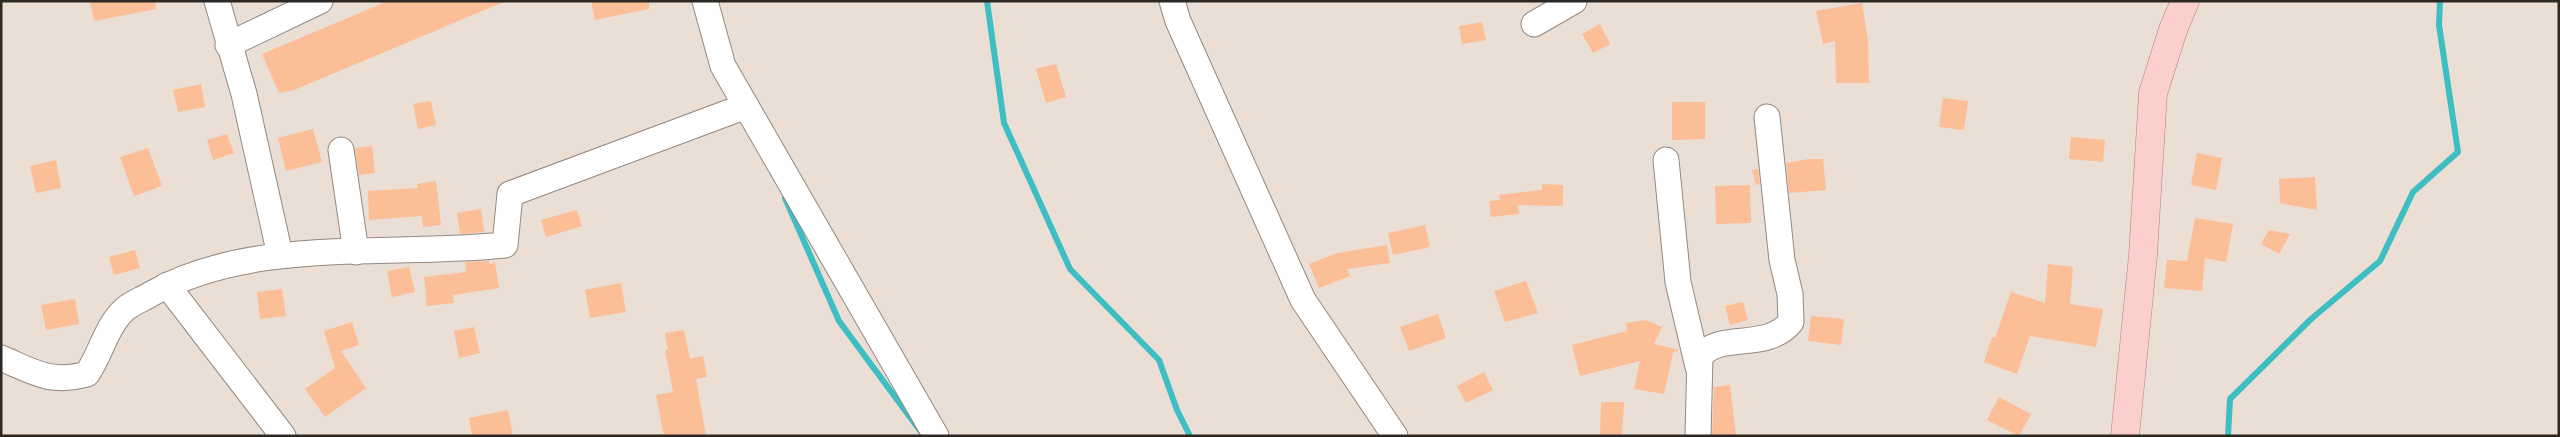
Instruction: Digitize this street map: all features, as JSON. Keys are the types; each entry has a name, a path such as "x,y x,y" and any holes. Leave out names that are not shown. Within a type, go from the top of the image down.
{"main road":[{"path":"2125,436 2143,255 2153,93 2173,30 2185,1"}],"street":[{"path":"218,1 228,45 244,94 280,255"},
{"path":"228,45 320,1"},
{"path":"704,1 723,66 936,436"},
{"path":"1172,1 1178,21 1303,300 1394,436"},
{"path":"1534,24 1574,1"},
{"path":"1,358 48,378 69,379 87,374 97,360 110,327 125,309 167,285 222,265 280,255 505,246 510,194 746,106"},
{"path":"1698,436 1698,367 1700,356 1711,347 1767,339 1775,336 1791,322 1790,294 1782,260 1767,117"},
{"path":"341,150 356,252"},
{"path":"1666,160 1678,282 1698,367"},
{"path":"167,285 283,436"}],"building":[{"path":"90,1 155,1 156,9 94,21"},
{"path":"388,1 506,1 294,90 279,93 262,54"},
{"path":"591,1 649,1 649,9 595,20"},
{"path":"1862,3 1868,41 1869,83 1836,83 1835,41 1823,44 1816,11"},
{"path":"1482,22 1486,40 1462,44 1459,26"},
{"path":"1600,24 1610,44 1593,53 1582,34"},
{"path":"1056,64 1066,97 1046,103 1036,69"},
{"path":"201,84 205,107 178,112 173,90"},
{"path":"1943,98 1968,101 1964,130 1939,127"},
{"path":"431,101 436,125 418,129 413,104"},
{"path":"1672,102 1705,102 1705,139 1672,140"},
{"path":"313,129 322,162 286,171 278,138"},
{"path":"227,134 234,153 213,160 207,140"},
{"path":"2071,137 2105,140 2103,162 2069,159"},
{"path":"372,146 375,173 359,175 355,148"},
{"path":"148,148 162,186 134,196 120,157"},
{"path":"2197,153 2222,158 2216,190 2191,185"},
{"path":"1809,159 1823,159 1826,190 1789,193 1786,163"},
{"path":"56,160 61,188 36,193 30,166"},
{"path":"1758,169 1760,184 1756,185 1752,170"},
{"path":"2315,177 2317,210 2280,203 2279,179"},
{"path":"436,181 441,225 423,227 422,216 369,220 368,191 418,188 417,184"},
{"path":"1542,184 1563,185 1563,206 1518,205 1519,214 1491,217 1489,201 1500,200 1499,195 1542,190"},
{"path":"1750,185 1751,223 1716,224 1715,186"},
{"path":"481,209 484,232 460,234 457,213"},
{"path":"577,210 582,226 546,237 541,220"},
{"path":"2195,218 2233,224 2226,262 2205,258 2202,291 2164,288 2167,260 2187,261"},
{"path":"1425,225 1430,247 1393,255 1388,233"},
{"path":"2269,230 2290,234 2279,254 2261,244"},
{"path":"1387,245 1390,263 1347,269 1350,276 1319,288 1309,264 1337,253"},
{"path":"135,250 140,268 114,275 109,257"},
{"path":"489,261 490,264 495,263 499,288 453,295 454,303 427,306 424,277 466,272 465,262"},
{"path":"2048,264 2073,267 2070,304 2103,309 2096,347 2030,336 2017,374 1984,362 1992,337 1995,338 2011,292 2045,303"},
{"path":"409,267 415,292 392,297 387,271"},
{"path":"1526,281 1538,313 1505,322 1494,291"},
{"path":"621,283 626,312 590,318 585,290"},
{"path":"282,289 286,316 260,319 257,292"},
{"path":"75,299 79,324 46,330 41,305"},
{"path":"1743,302 1748,320 1730,325 1725,306"},
{"path":"1438,314 1446,338 1409,351 1400,327"},
{"path":"1811,316 1844,319 1841,345 1808,341"},
{"path":"1646,320 1662,327 1654,344 1679,350 1673,353 1664,394 1634,389 1640,361 1580,376 1572,345 1627,331 1626,323"},
{"path":"352,322 359,345 341,351 366,388 325,417 305,389 335,368 324,331"},
{"path":"474,327 480,353 459,358 454,331"},
{"path":"684,330 690,359 703,356 707,377 696,379 706,436 664,436 656,395 673,392 665,350 668,350 665,333"},
{"path":"1484,372 1493,390 1466,403 1457,386"},
{"path":"1730,385 1736,436 1712,436 1714,387"},
{"path":"1999,397 2031,414 2019,436 1987,420"},
{"path":"1601,402 1624,402 1622,436 1600,436"},
{"path":"508,410 513,436 472,436 469,418"}],"waterway":[{"path":"987,1 1004,123 1070,269 1159,360 1177,410 1190,436"},
{"path":"2228,436 2230,399 2311,319 2380,261 2413,192 2458,152 2439,25 2440,1"},
{"path":"785,198 839,321 921,432"}]}
